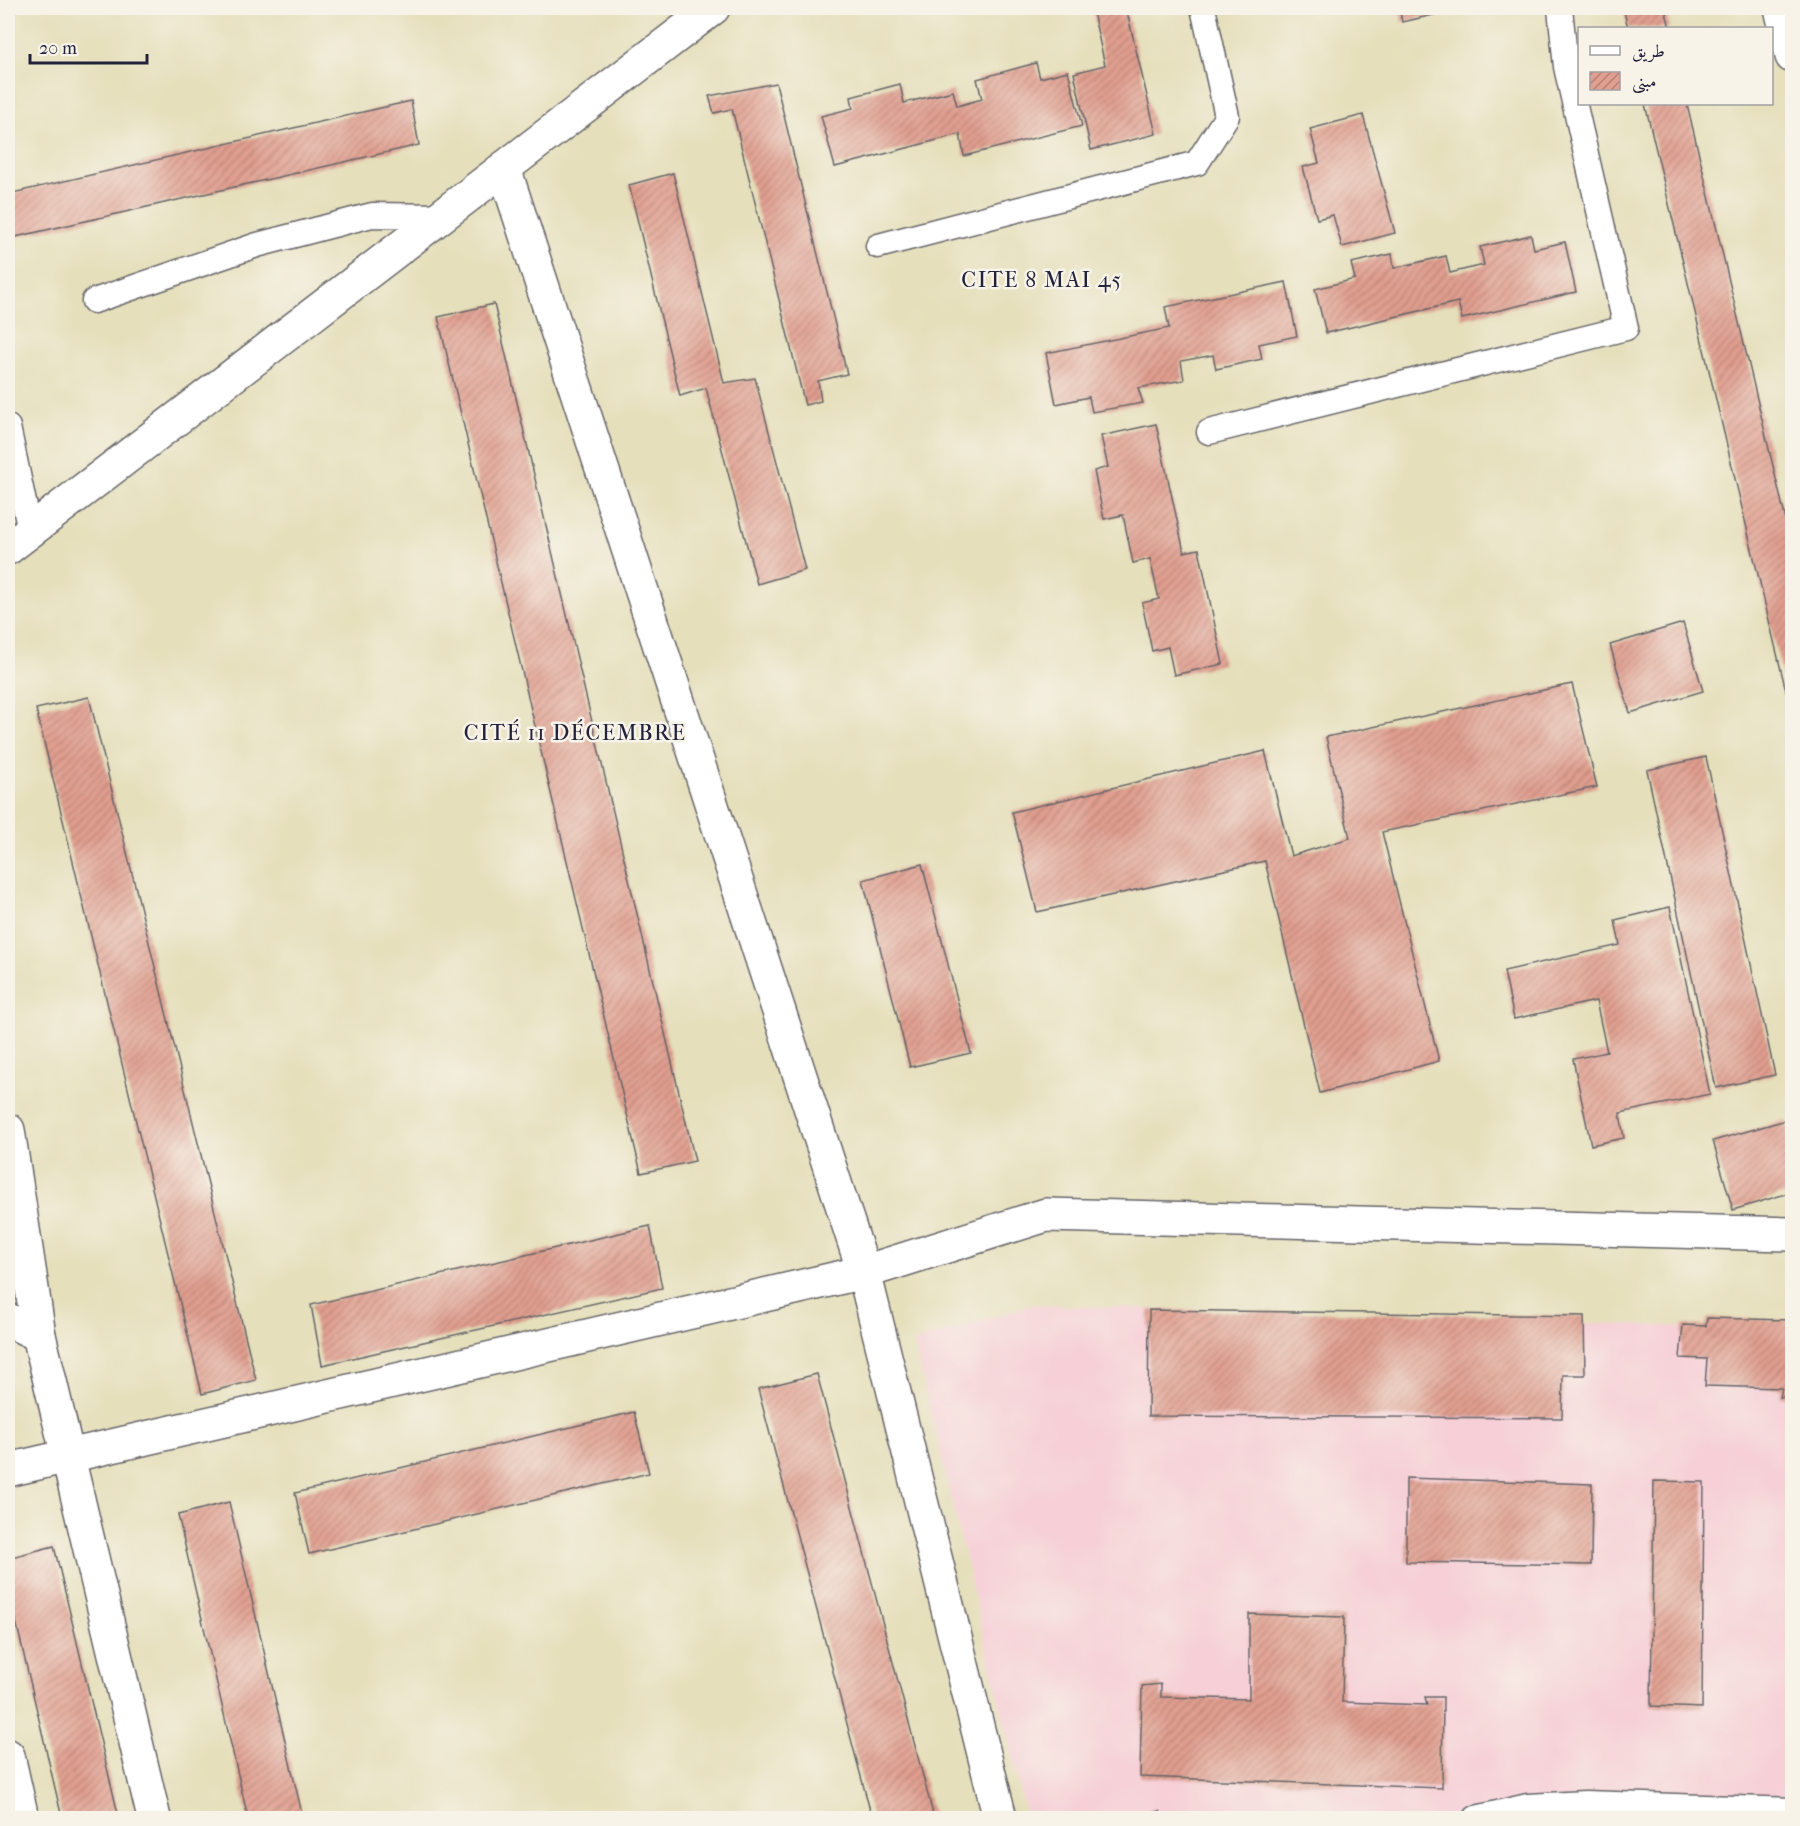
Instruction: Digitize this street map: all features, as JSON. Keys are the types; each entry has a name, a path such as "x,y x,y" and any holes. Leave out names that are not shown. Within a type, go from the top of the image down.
{"street":[{"path":"1781,8 1792,56"},
{"path":"19,539 709,9"},
{"path":"504,168 864,1272 1000,1818"},
{"path":"8,1130 39,1335 154,1818"},
{"path":"8,1470 864,1272 1046,1215 1792,1234"},
{"path":"8,1320 39,1335"},
{"path":"8,1756 22,1818"}],"lane":[{"path":"878,246 1197,163 1227,116 1203,8"},
{"path":"1209,432 1626,328 1566,67 1560,8"},
{"path":"94,301 257,245 372,215 441,216"},
{"path":"8,427 19,539"},
{"path":"1477,1818 1528,1806 1585,1803 1792,1810"}],"shaded area":[{"path":"1032,1305 1792,1330 1792,1818 1027,1818 914,1342"}],"building":[{"path":"1092,8 1141,8 1127,12 1156,134 1091,150 1074,73 1105,65"},
{"path":"1399,8 1464,8 1402,22"},
{"path":"1623,8 1665,8 1670,27 1628,27"},
{"path":"1036,63 1040,78 1068,71 1082,126 964,156 960,134 835,167 821,116 853,108 851,97 900,84 904,103 953,91 957,106 982,99 977,79"},
{"path":"776,83 847,374 818,381 821,401 805,405 732,109 714,113 709,96"},
{"path":"411,101 419,145 11,238 8,224 8,194"},
{"path":"1645,105 1687,105 1792,546 1792,716"},
{"path":"1363,115 1395,233 1342,247 1333,215 1317,219 1303,167 1319,163 1310,129"},
{"path":"673,173 724,383 755,378 805,570 757,584 706,388 680,396 629,185"},
{"path":"1531,235 1534,249 1565,242 1576,292 1462,319 1458,302 1326,333 1315,289 1355,279 1351,263 1392,254 1394,268 1446,256 1450,273 1484,265 1480,247"},
{"path":"1286,282 1297,336 1259,344 1262,359 1216,369 1213,355 1181,361 1184,380 1138,388 1143,403 1092,412 1089,397 1056,404 1046,353 1169,328 1165,307"},
{"path":"494,304 695,1161 641,1173 438,317"},
{"path":"1156,424 1184,552 1199,549 1223,664 1174,675 1168,647 1152,651 1142,603 1159,599 1150,559 1133,563 1123,515 1104,519 1094,471 1108,467 1101,436"},
{"path":"1683,623 1703,691 1630,713 1610,645"},
{"path":"1572,684 1597,787 1382,832 1439,1061 1320,1093 1265,861 1037,912 1012,812 1265,751 1291,856 1350,838 1326,737"},
{"path":"89,697 256,1380 202,1394 36,709"},
{"path":"1706,757 1775,1075 1716,1088 1647,770"},
{"path":"922,864 971,1053 910,1067 863,880"},
{"path":"1670,907 1710,1094 1620,1113 1624,1138 1591,1145 1573,1059 1607,1052 1596,1001 1514,1019 1504,971 1620,945 1615,920"},
{"path":"1786,1120 1792,1142 1792,1192 1733,1210 1713,1141"},
{"path":"650,1226 662,1288 322,1365 311,1305"},
{"path":"1149,1310 1584,1316 1585,1375 1563,1375 1562,1418 1148,1416"},
{"path":"1707,1318 1792,1320 1792,1397 1780,1397 1782,1388 1705,1386 1707,1359 1680,1358 1683,1325 1706,1326"},
{"path":"817,1374 934,1818 872,1818 758,1389"},
{"path":"634,1412 649,1473 309,1554 295,1493"},
{"path":"1406,1478 1592,1484 1591,1565 1406,1562"},
{"path":"1654,1481 1704,1482 1702,1708 1651,1706"},
{"path":"229,1502 303,1818 248,1818 178,1515"},
{"path":"54,1546 119,1818 62,1818 8,1587 8,1558"},
{"path":"1249,1614 1344,1617 1342,1702 1427,1705 1425,1697 1443,1697 1442,1788 1140,1777 1142,1686 1161,1684 1161,1697 1249,1699"},
{"path":"1160,1811 1162,1818 1132,1818"}],"district":[{"name":"CITE 8 MAI 45","path":"1042,279"},
{"name":"CITÉ 11 DÉCEMBRE","path":"575,732"}]}
